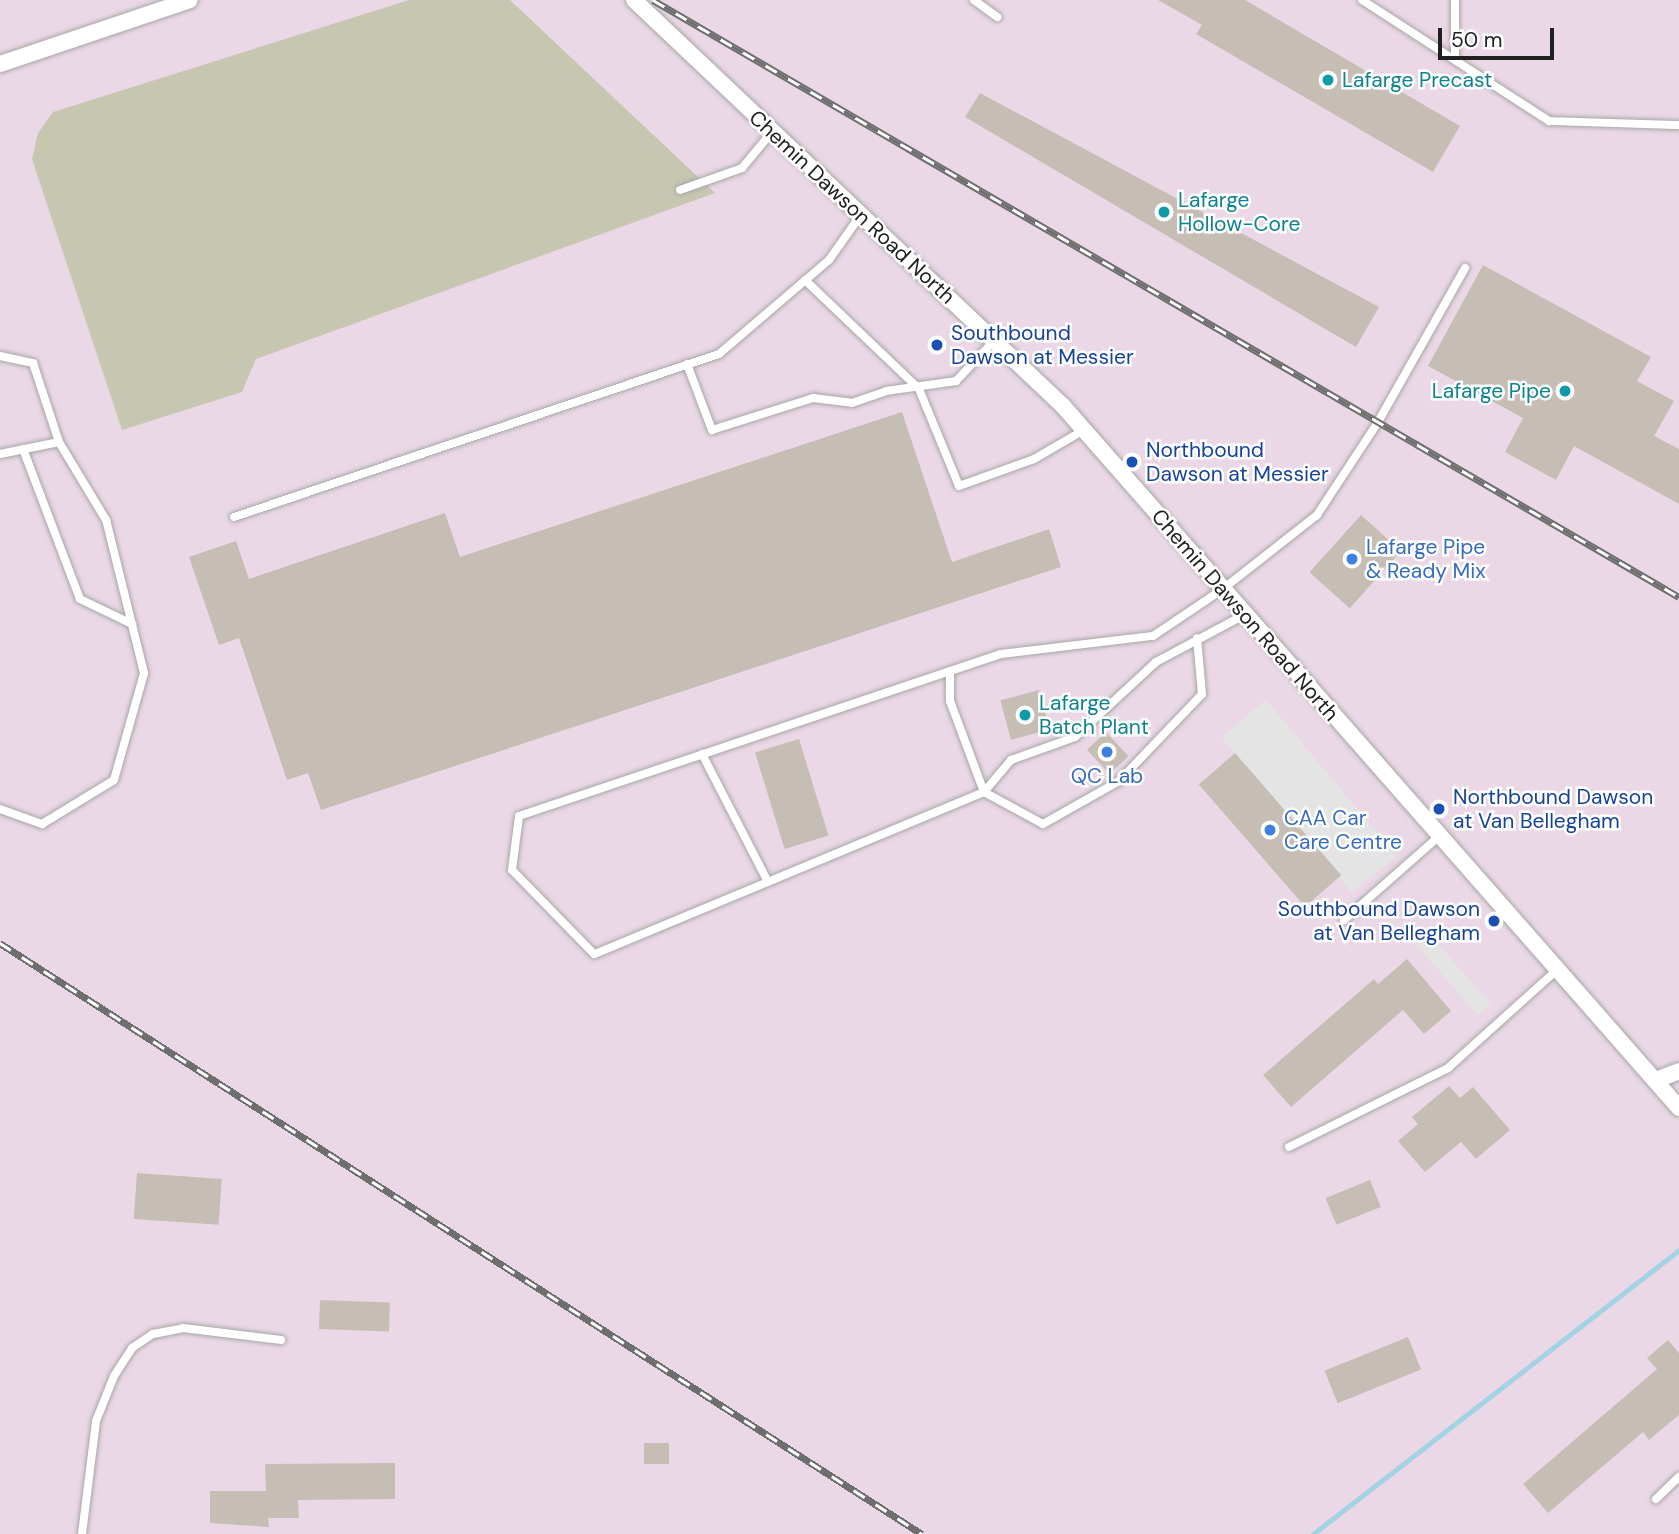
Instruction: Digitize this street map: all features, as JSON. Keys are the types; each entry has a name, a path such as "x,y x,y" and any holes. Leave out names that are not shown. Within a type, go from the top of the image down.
{"street":[{"path":"0,64 190,0"},
{"name":"Chemin Dawson Road North","path":"634,0 994,341 1084,430 1438,837 1679,1108"},
{"path":"1656,1080 1679,1071"}],"lane":[{"path":"974,0 997,17"},
{"path":"1362,0 1549,121 1679,124"},
{"path":"1455,0 1455,58"},
{"path":"680,190 742,169 772,132"},
{"path":"234,517 719,354 829,260 860,216"},
{"path":"1244,615 1156,662 1075,737 1010,760 984,792 594,954 512,870 519,816 1001,654 1153,636 1223,589 1317,515 1378,422 1465,268"},
{"path":"805,280 919,389 959,486 1034,459 1084,430"},
{"path":"687,364 712,430 813,398 852,403 886,391 919,389 956,381 994,341"},
{"path":"0,356 33,363 59,442 106,520 144,673 114,780 42,824 0,809"},
{"path":"0,454 59,442"},
{"path":"23,449 80,599 132,624"},
{"path":"950,671 950,701 984,792 1043,824 1119,781 1202,695 1197,638"},
{"path":"702,754 768,882"},
{"path":"1343,920 1438,837"},
{"path":"1289,1147 1448,1068 1557,970"},
{"path":"82,1534 96,1421 114,1376 132,1348 153,1334 183,1328 281,1340"},
{"path":"1656,1499 1679,1477"}],"shaded area":[{"path":"0,0 1679,0 1679,1534 0,1534"},
{"path":"409,0 510,0 715,193 256,359 242,392 122,430 32,159 38,133 53,112"},
{"path":"1266,700 1396,856 1352,893 1222,737"},
{"path":"1427,931 1491,1004 1478,1015 1414,942"}],"building":[{"name":"Lafarge Precast","path":"1158,0 1245,0 1460,126 1433,172 1196,34 1202,25"},
{"name":"Lafarge Hollow-Core","path":"980,93 1379,307 1356,347 965,117"},
{"name":"Lafarge Pipe","path":"1483,265 1651,357 1637,381 1674,401 1654,436 1679,449 1679,504 1574,446 1556,480 1505,452 1523,418 1428,366"},
{"path":"902,412 952,562 1049,529 1061,567 321,810 308,773 287,780 239,638 219,645 189,557 236,541 249,579 445,513 460,557"},
{"name":"Lafarge Pipe & Ready Mix","path":"1361,515 1401,551 1350,608 1309,572"},
{"name":"Lafarge Batch Plant","path":"1039,690 1050,730 1011,740 1000,700"},
{"name":"QC Lab","path":"1106,732 1129,756 1109,774 1087,750"},
{"path":"799,739 829,836 785,849 755,752"},
{"name":"CAA Car Care Centre","path":"1235,753 1341,875 1305,907 1199,784"},
{"path":"1407,959 1451,1011 1424,1034 1403,1010 1291,1107 1263,1075 1374,979 1378,984"},
{"path":"1449,1086 1460,1098 1473,1087 1510,1130 1476,1159 1461,1142 1425,1172 1398,1141 1418,1124 1412,1117"},
{"path":"137,1173 222,1179 219,1225 134,1219"},
{"path":"1370,1180 1381,1207 1336,1225 1325,1198"},
{"path":"320,1300 390,1302 389,1331 319,1329"},
{"path":"1408,1337 1421,1369 1338,1403 1325,1371"},
{"path":"1668,1340 1679,1353 1679,1415 1649,1440 1643,1432 1548,1513 1523,1484 1657,1369 1647,1358"},
{"path":"644,1443 669,1443 669,1464 644,1464"},
{"path":"395,1463 395,1499 298,1500 299,1518 268,1518 269,1527 210,1523 210,1491 266,1491 265,1464"}],"waterway":[{"path":"1313,1534 1679,1250"}],"railway":[{"path":"653,0 1679,597"},
{"path":"0,943 922,1534"}],"place":[{"name":"Lafarge Precast","path":"1328,80"},
{"name":"Lafarge Hollow-Core","path":"1164,212"},
{"name":"Southbound Dawson at Messier","path":"937,345"},
{"name":"Lafarge Pipe","path":"1565,391"},
{"name":"Northbound Dawson at Messier","path":"1132,462"},
{"name":"Lafarge Pipe & Ready Mix","path":"1352,559"},
{"name":"Lafarge Batch Plant","path":"1025,715"},
{"name":"QC Lab","path":"1107,752"},
{"name":"Northbound Dawson at Van Bellegham","path":"1439,809"},
{"name":"CAA Car Care Centre","path":"1270,830"},
{"name":"Southbound Dawson at Van Bellegham","path":"1494,921"}]}
